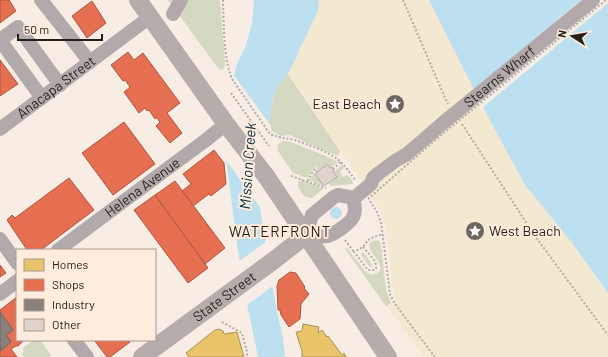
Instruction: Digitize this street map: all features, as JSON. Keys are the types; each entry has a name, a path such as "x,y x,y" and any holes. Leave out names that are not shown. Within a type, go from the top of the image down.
{"main road":[{"path":"138,0 266,176 388,357"},
{"name":"State Street","path":"142,357 306,235"}],"street":[{"path":"41,0 90,62"},
{"path":"172,14 181,0"},
{"name":"Stearns Wharf","path":"364,193 373,178 395,161 407,154 593,0"},
{"name":"Anacapa Street","path":"0,129 150,17"},
{"path":"42,98 0,40 18,27 60,85"},
{"name":"Helena Avenue","path":"59,249 227,124"},
{"path":"364,193 355,206 354,217 351,222 335,233 327,236 306,235 312,215 334,197 349,197 364,193"},
{"path":"0,239 16,262"},
{"path":"0,294 16,282"},
{"path":"75,341 87,357"}],"path":[{"path":"223,0 226,45 229,71 232,79 270,134 278,138 295,140 334,156 348,170 369,199 381,222 390,294 395,304 435,357"},
{"path":"402,0 450,106"},
{"path":"364,193 434,141 606,0"},
{"path":"231,93 269,146"},
{"path":"458,120 535,236 608,335"},
{"path":"333,169 341,162"},
{"path":"308,181 313,170 315,169 317,172"},
{"path":"291,176 329,189"},
{"path":"354,252 363,247 368,240 383,234"},
{"path":"345,240 368,270 374,270 376,268 375,262 363,247"},
{"path":"222,322 242,333 247,352 246,357"}],"green space":[{"path":"168,0 220,0 225,62 224,69 221,70 218,68"},
{"path":"288,74 340,151 338,156 289,135 281,136 272,131 269,123 273,98 277,87"},
{"path":"283,141 294,143 338,162 330,168 328,165 319,171 316,167 313,168 308,178 293,173 278,151 278,144"},
{"path":"342,165 344,168 340,172 343,177 347,175 352,180 353,184 331,186 329,183 337,177 333,172"},
{"path":"314,173 323,184 320,185 310,180"},
{"path":"302,180 323,189 312,198 305,197 299,189 298,184 298,182"},
{"path":"376,240 381,244 386,290 391,303 386,306 345,249 347,248 366,272 375,274 380,271 380,266 369,246 370,242"},
{"path":"363,252 372,264 372,267 369,266 361,255"},
{"path":"33,341 41,341 51,355 49,357 24,357 22,354 24,351 23,348"}],"sand":[{"path":"319,0 429,0 489,119 569,239 608,293 608,357 423,357 388,307 396,300 392,286 388,239 385,224 378,207 288,74 318,11"}],"water":[{"name":"Mission Creek","path":"254,0 319,0 318,11 288,74 277,87 273,98 260,208 277,313 283,337 285,357 258,357 237,244 226,158 234,75 237,64 246,45 252,23"},
{"path":"429,0 608,0 608,293 569,239 525,185 489,119"},
{"path":"336,207 340,209 342,213 340,217 336,219 332,217 330,213 332,209"}],"pier":[{"path":"581,0 608,0 608,3 481,109 472,91"},
{"path":"233,74 271,126 262,210 224,157"},
{"path":"267,241 274,285 246,306 238,262"}],"building: Homes":[{"path":"303,324 319,327 318,333 322,330 342,355 344,353 346,357 302,357 302,351 296,332 302,331"},
{"path":"219,329 223,331 224,334 237,332 244,357 189,357 186,353 215,330"}],"building: Shops":[{"path":"0,0 9,0 16,11 0,23"},
{"path":"92,1 106,23 87,38 72,16"},
{"path":"128,52 134,60 143,53 180,103 167,113 182,133 170,143 156,126 160,122 156,117 155,119 149,110 147,111 145,108 139,113 124,92 130,87 125,80 123,81 111,65"},
{"path":"0,60 18,84 0,96"},
{"path":"124,122 155,164 113,195 82,153"},
{"path":"214,150 224,163 226,184 211,196 209,194 193,206 182,191 191,184 183,174"},
{"path":"69,178 94,210 42,249 26,249 7,220 12,215 15,218"},
{"path":"175,181 225,248 205,264 155,195"},
{"path":"155,195 208,268 188,283 134,210"},
{"path":"0,265 6,273 0,277"},
{"path":"290,272 296,273 309,294 301,304 300,319 289,327 281,315 280,310 278,310 277,286 279,280"},
{"path":"16,298 16,341 23,341 18,346 11,349 17,357 0,357 0,310"},
{"path":"95,341 130,342 110,357 107,357"}],"building: Industry":[{"path":"0,312 13,330 6,335 11,342 0,351"}],"building: Other":[{"path":"328,164 330,168 332,167 333,172 337,177 324,186 315,174"}],"place":[{"name":"East Beach","path":"395,104"},
{"name":"West Beach","path":"475,231"}],"district":[{"name":"WATERFRONT","path":"280,232"}]}
